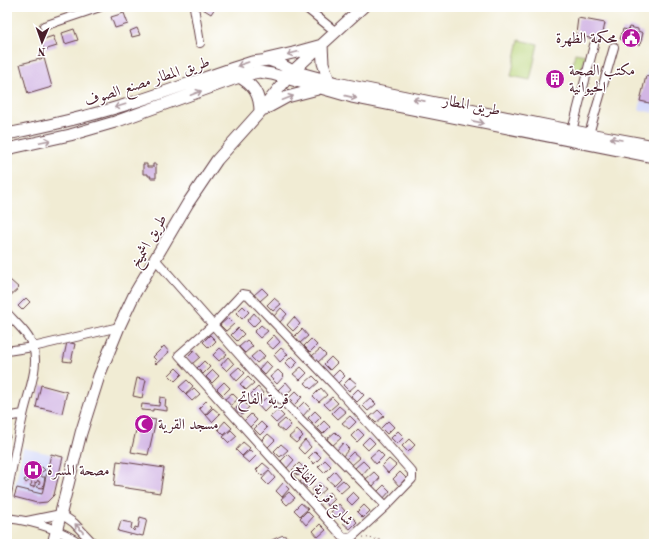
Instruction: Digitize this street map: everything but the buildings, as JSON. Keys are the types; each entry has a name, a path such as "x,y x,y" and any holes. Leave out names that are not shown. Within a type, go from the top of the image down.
{"highway":[{"name":"طريق اشميخ","path":"53,544 84,426 99,376 135,293 202,181 217,160 260,112 290,75 363,7"},
{"path":"264,60 322,45 323,63 332,85"},
{"name":"طريق المطار مصنع الصوف","path":"7,134 76,119 124,105 252,62 264,60 274,61 290,75"},
{"name":"طريق المطار مصنع الصوف","path":"7,148 48,141 93,129 140,114 239,77 259,72 290,75"},
{"name":"طريق المطار","path":"290,75 332,85 654,146"},
{"name":"طريق المطار","path":"290,75 318,89 332,85 352,97 654,157"},
{"path":"239,77 250,84 258,95 260,112 287,97 318,89"},
{"path":"172,89 176,101"}],"street":[{"path":"44,26 100,7"},
{"path":"194,7 200,43"},
{"path":"305,7 336,32"},
{"path":"572,131 594,45"},
{"path":"589,134 614,47"},
{"path":"155,259 257,374 386,506"},
{"name":"شارع قرية الفاتح","path":"242,294 248,295 412,472 412,479 386,506 355,534 348,538 343,537 179,355 212,325 242,294"},
{"path":"7,313 28,337 35,355 34,369 23,414 7,494"},
{"path":"7,351 33,347 119,327"},
{"path":"7,417 23,414"},
{"path":"27,521 61,514 74,522 94,544"},
{"path":"7,518 27,521 56,531 71,537 81,544"},
{"path":"274,544 283,540 291,544"}],"path":[{"path":"355,534 365,538 380,540 387,544"}],"shaded area":[{"path":"654,42 654,113 639,110"},
{"name":"مصحة المسرة","path":"23,448 51,454 42,494 17,488 15,486"}],"green space":[{"path":"519,40 538,44 530,80 511,76"},
{"path":"575,53 585,55 582,71 572,69"}],"place":[{"name":"محكمة الظهرة","path":"631,38"},
{"name":"مكتب الصحة الحيوانية","path":"555,79"},
{"name":"مسجد القرية","path":"144,424"},
{"name":"مصحة المسرة","path":"33,470"}],"district":[{"name":"قرية الفاتح","path":"263,398"}]}
